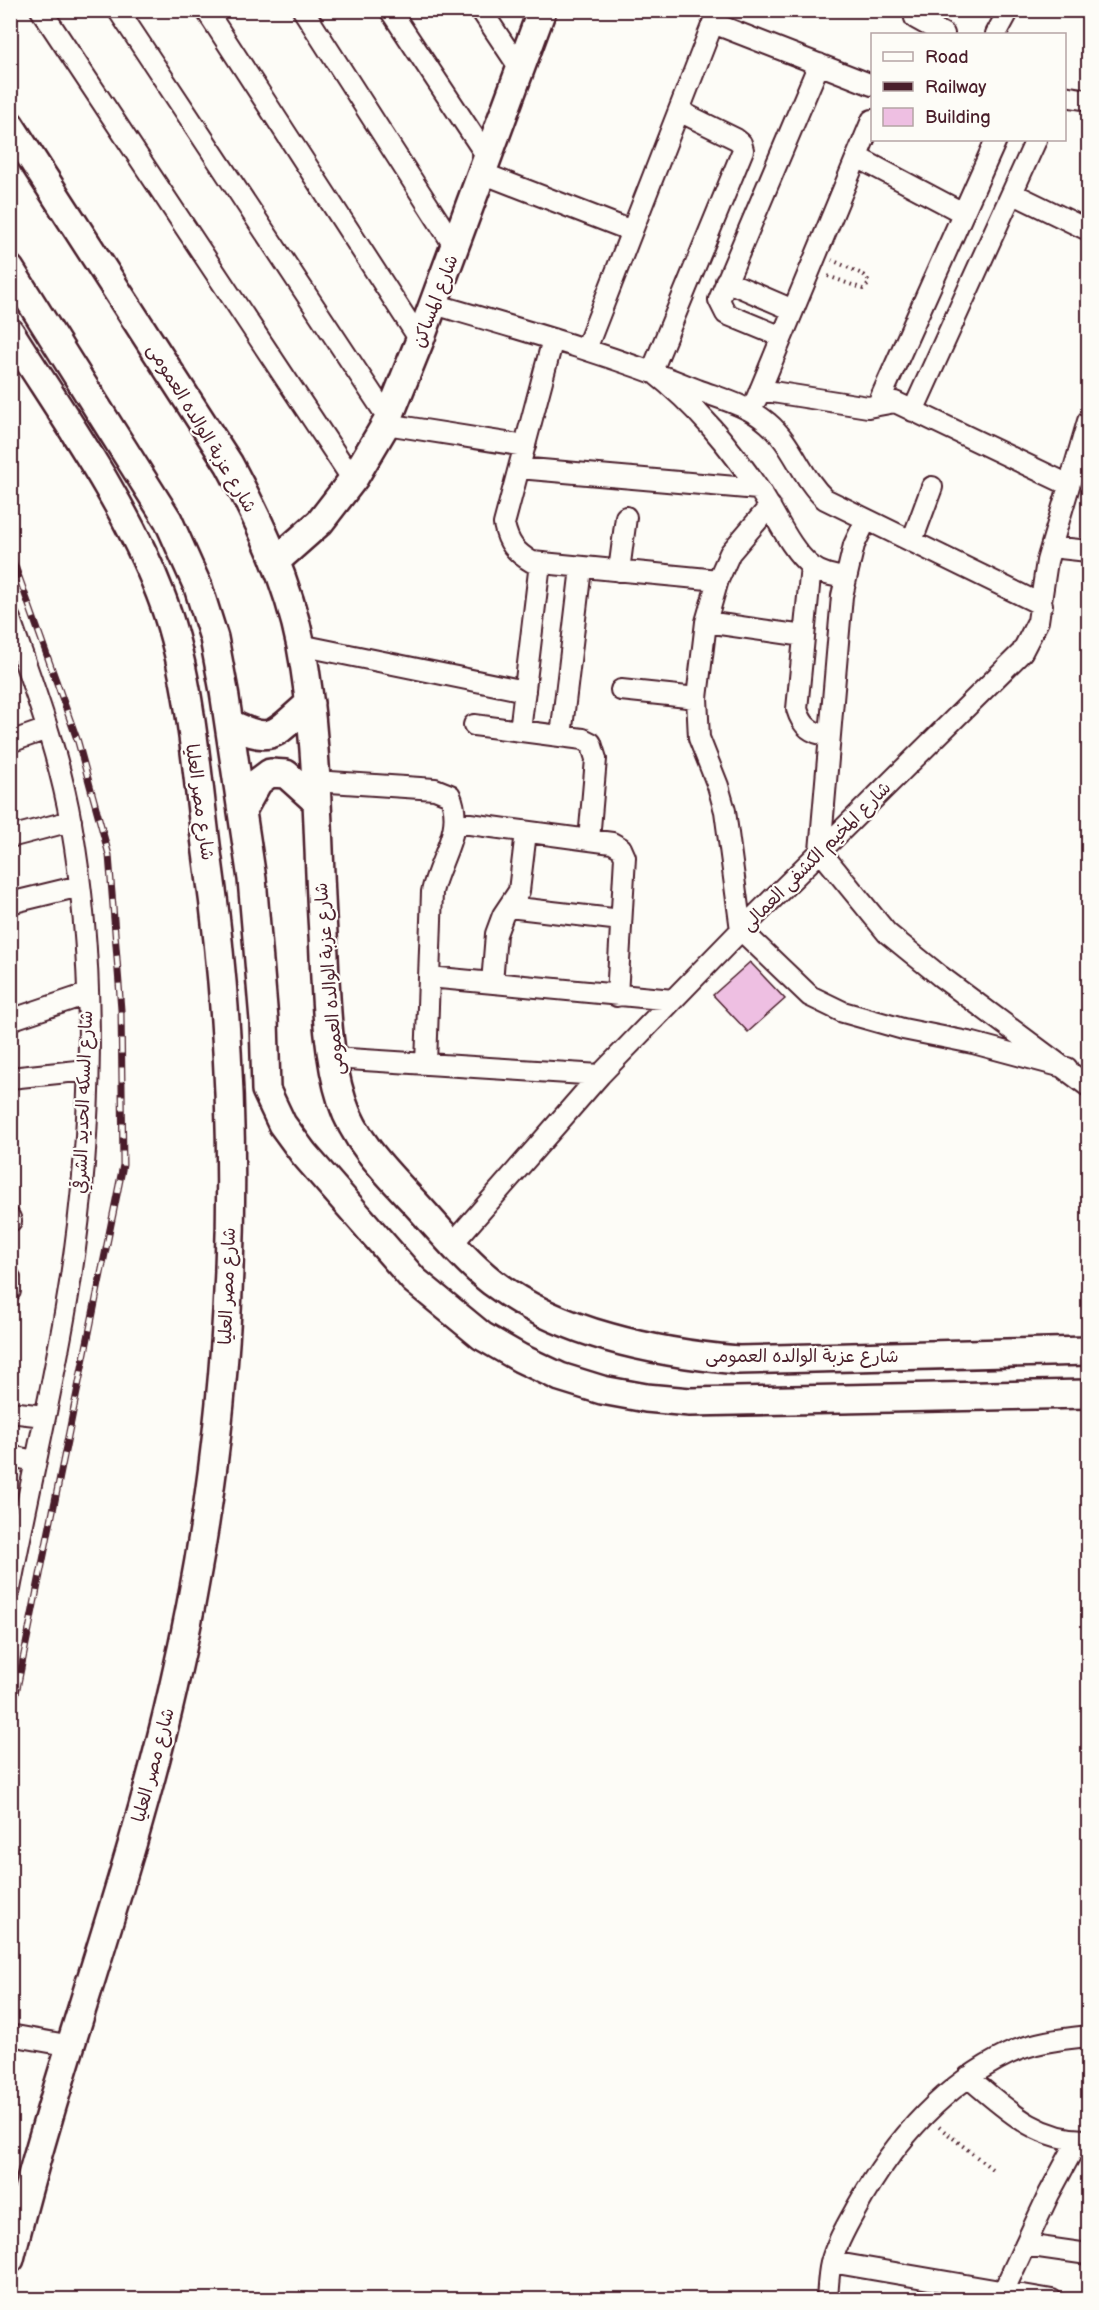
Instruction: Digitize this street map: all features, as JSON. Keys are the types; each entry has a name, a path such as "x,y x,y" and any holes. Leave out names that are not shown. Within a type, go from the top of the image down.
{"street":[{"path":"40,10 353,480"},
{"path":"118,10 387,421 525,446"},
{"path":"206,10 420,340"},
{"path":"303,10 455,248"},
{"path":"390,10 485,165 632,231"},
{"path":"481,10 521,69"},
{"name":"شارع المساكن","path":"276,561 320,522 353,480 387,421 434,304 542,10"},
{"path":"997,33 1009,10"},
{"path":"586,349 715,17 819,64 871,84"},
{"path":"914,21 942,33"},
{"path":"782,337 726,314 719,305 723,288 819,64"},
{"path":"1066,96 1089,100"},
{"path":"652,371 742,150 741,143 736,138 679,111"},
{"name":"شارع عزبة الوالده العمومى","path":"10,125 228,464 254,511 276,561 300,645 310,703 326,987 333,1058 342,1101 368,1150 453,1243 493,1282 538,1308 585,1329 635,1345 686,1355 738,1360 1089,1351"},
{"path":"751,411 871,125"},
{"path":"878,404 996,141"},
{"path":"913,411 1036,141"},
{"path":"857,157 963,213"},
{"path":"1012,193 1089,230"},
{"path":"10,269 168,520 198,587 214,638 243,809 259,949 266,1090 292,1140 414,1280 482,1336 560,1377 602,1390 657,1399 738,1401 1089,1394"},
{"path":"689,281 723,288 794,310"},
{"path":"434,304 652,371 751,411 782,437 810,486 825,499 1042,604"},
{"name":"شارع مصر العليا","path":"10,332 117,504 149,567 162,599 183,682 218,927 226,1025 230,1162 227,1304 217,1439 198,1567 182,1652 156,1757 10,2259"},
{"path":"553,339 504,524 508,540 517,554 532,562 718,580"},
{"path":"652,371 682,394 709,422 770,506 797,551 811,566 827,575 846,578"},
{"path":"760,390 868,406 895,402 1069,485"},
{"name":"شارع المخيم الكشفى العمالى","path":"453,1243 600,1075 741,930 1022,652 1038,621 1051,547 1069,485 1086,441 1089,421"},
{"path":"519,468 758,489"},
{"path":"912,541 932,487"},
{"path":"770,506 742,536 730,554 718,580 706,622 697,699 699,738 725,811 741,930 810,996 843,1012 903,1029 1067,1068"},
{"path":"620,571 626,517"},
{"path":"866,520 854,545 846,578 829,735 820,851 887,933 940,976 1089,1086"},
{"path":"1051,547 1089,551"},
{"path":"520,731 540,563"},
{"path":"811,566 797,709 800,720 808,729 818,734 829,735"},
{"path":"561,736 581,567"},
{"path":"162,599 198,587"},
{"name":"شارع السكه الحديد الشرقي","path":"10,619 17,663 47,729 71,821 80,886 87,994 87,1070 83,1162 74,1255 35,1461 16,1522 10,1589"},
{"path":"706,622 804,636"},
{"path":"300,645 525,691"},
{"path":"621,690 697,699"},
{"path":"229,723 254,735 268,736 310,703"},
{"path":"474,725 583,739 591,742 595,749 589,840"},
{"path":"10,742 47,729"},
{"path":"243,809 258,782 270,773 286,774 315,791 443,790 450,795 455,822 432,892 426,1064"},
{"path":"10,837 71,821"},
{"path":"455,822 612,843 621,848 625,857 617,996"},
{"path":"492,983 498,924 519,891 522,882 526,832"},
{"path":"10,903 80,886"},
{"path":"509,907 621,920"},
{"path":"429,977 674,1000"},
{"path":"10,1020 87,994"},
{"path":"333,1058 600,1075"},
{"path":"10,1078 87,1070"},
{"path":"228,1091 266,1090"},
{"path":"10,1278 10,1291"},
{"path":"1017,1353 1018,1395"},
{"path":"738,1360 738,1401"},
{"path":"10,1412 44,1416"},
{"path":"10,1456 35,1461"},
{"path":"10,2035 72,2046"},
{"path":"827,2300 831,2262 847,2225 883,2162 924,2115 968,2077 1009,2054 1032,2045 1089,2036"},
{"path":"968,2077 1025,2124 1044,2134 1083,2140 1025,2245 1003,2292"},
{"path":"1025,2245 1089,2254"},
{"path":"831,2262 1052,2300"}],"path":[{"path":"814,261 864,275 868,280 868,285 862,289 857,288 814,261"},
{"path":"924,2115 992,2169"}],"building":[{"path":"750,962 785,999 748,1032 713,995"}],"railway":[{"path":"10,552 78,742 109,855 121,1010 123,1165 10,1723"}]}
